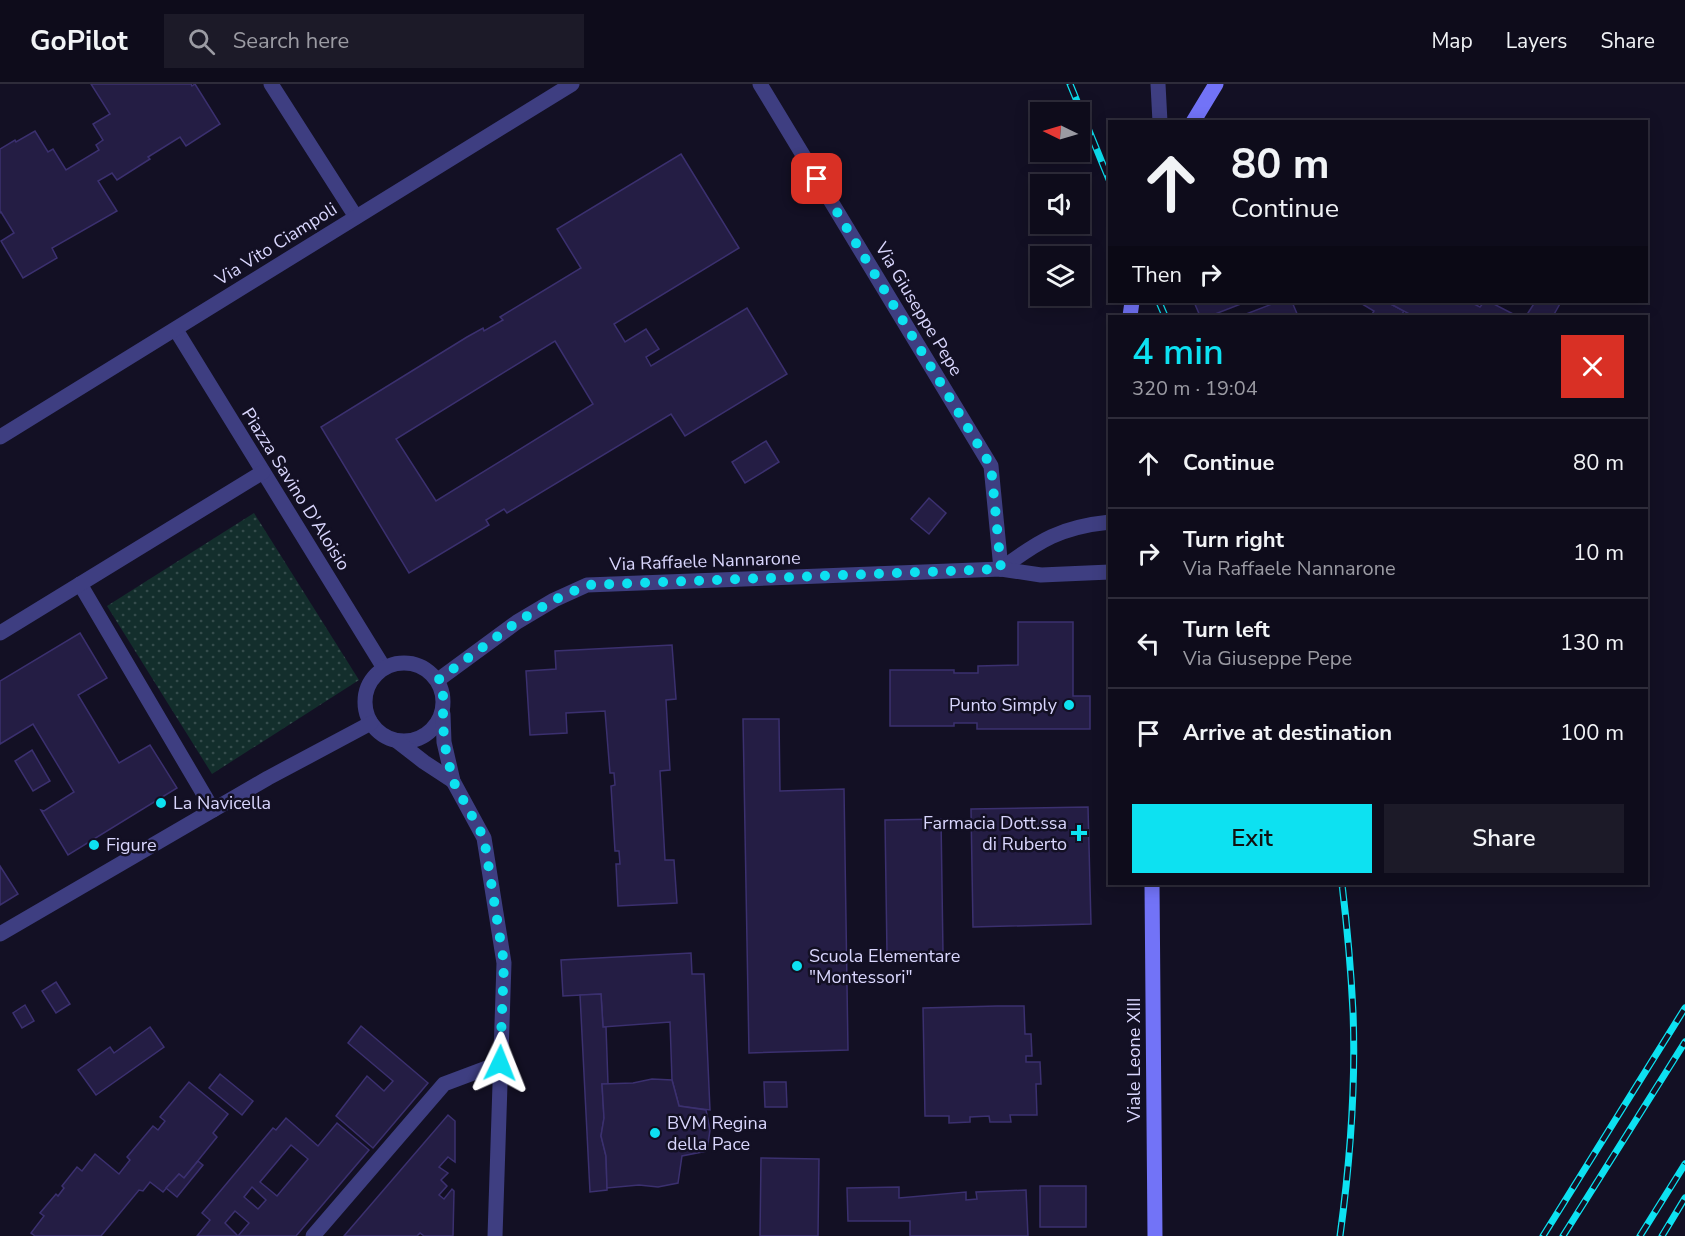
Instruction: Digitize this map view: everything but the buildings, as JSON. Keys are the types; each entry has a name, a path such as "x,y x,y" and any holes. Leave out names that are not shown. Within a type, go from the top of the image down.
{"main road":[{"path":"1194,120 1216,84"},
{"name":"Viale Leone XIII","path":"1152,885 1155,1236"}],"street":[{"path":"271,84 356,217"},
{"name":"Via Vito Ciampoli","path":"0,437 572,84"},
{"name":"Via Giuseppe Pepe","path":"760,84 991,466 1001,569"},
{"path":"1158,84 1160,120"},
{"name":"Piazza Savino D'Aloisio","path":"176,330 384,668"},
{"path":"0,633 263,472"},
{"path":"1001,569 1034,544 1064,530 1108,522"},
{"name":"Via Raffaele Nannarone","path":"438,680 517,622 554,600 587,585 1001,569 1041,575 1108,572"},
{"path":"80,584 213,810"},
{"path":"443,714 431,732 412,741 389,739 370,723 365,708 367,689 384,668 396,663 414,663 429,670 438,680 444,699 444,742 453,781 484,838 504,963 495,1236"},
{"path":"0,934 268,777 370,723"},
{"path":"397,741 453,781"},
{"path":"313,1236 444,1084 500,1063"}],"green space":[{"path":"254,513 359,680 212,774 107,606"}],"railway":[{"path":"1070,84 1108,177"},
{"path":"1159,303 1165,315"},
{"path":"1340,1236 1347,1180 1354,1068 1351,980 1342,885"},
{"path":"1543,1236 1685,1008"},
{"path":"1563,1236 1685,1042"},
{"path":"1640,1236 1685,1164"},
{"path":"1662,1236 1685,1198"}],"place":[{"name":"Punto Simply","path":"1069,705"},
{"name":"La Navicella","path":"161,803"},
{"name":"Farmacia Dott.ssa di Ruberto","path":"1079,833"},
{"name":"Figure","path":"94,845"},
{"name":"Scuola Elementare \"Montessori\"","path":"797,966"},
{"name":"BVM Regina della Pace","path":"655,1133"}],"route":[{"path":"500,1063 504,963 484,838 453,781 444,742 444,699 438,680 517,622 554,600 587,585 1001,569 991,466 817,179"}]}
